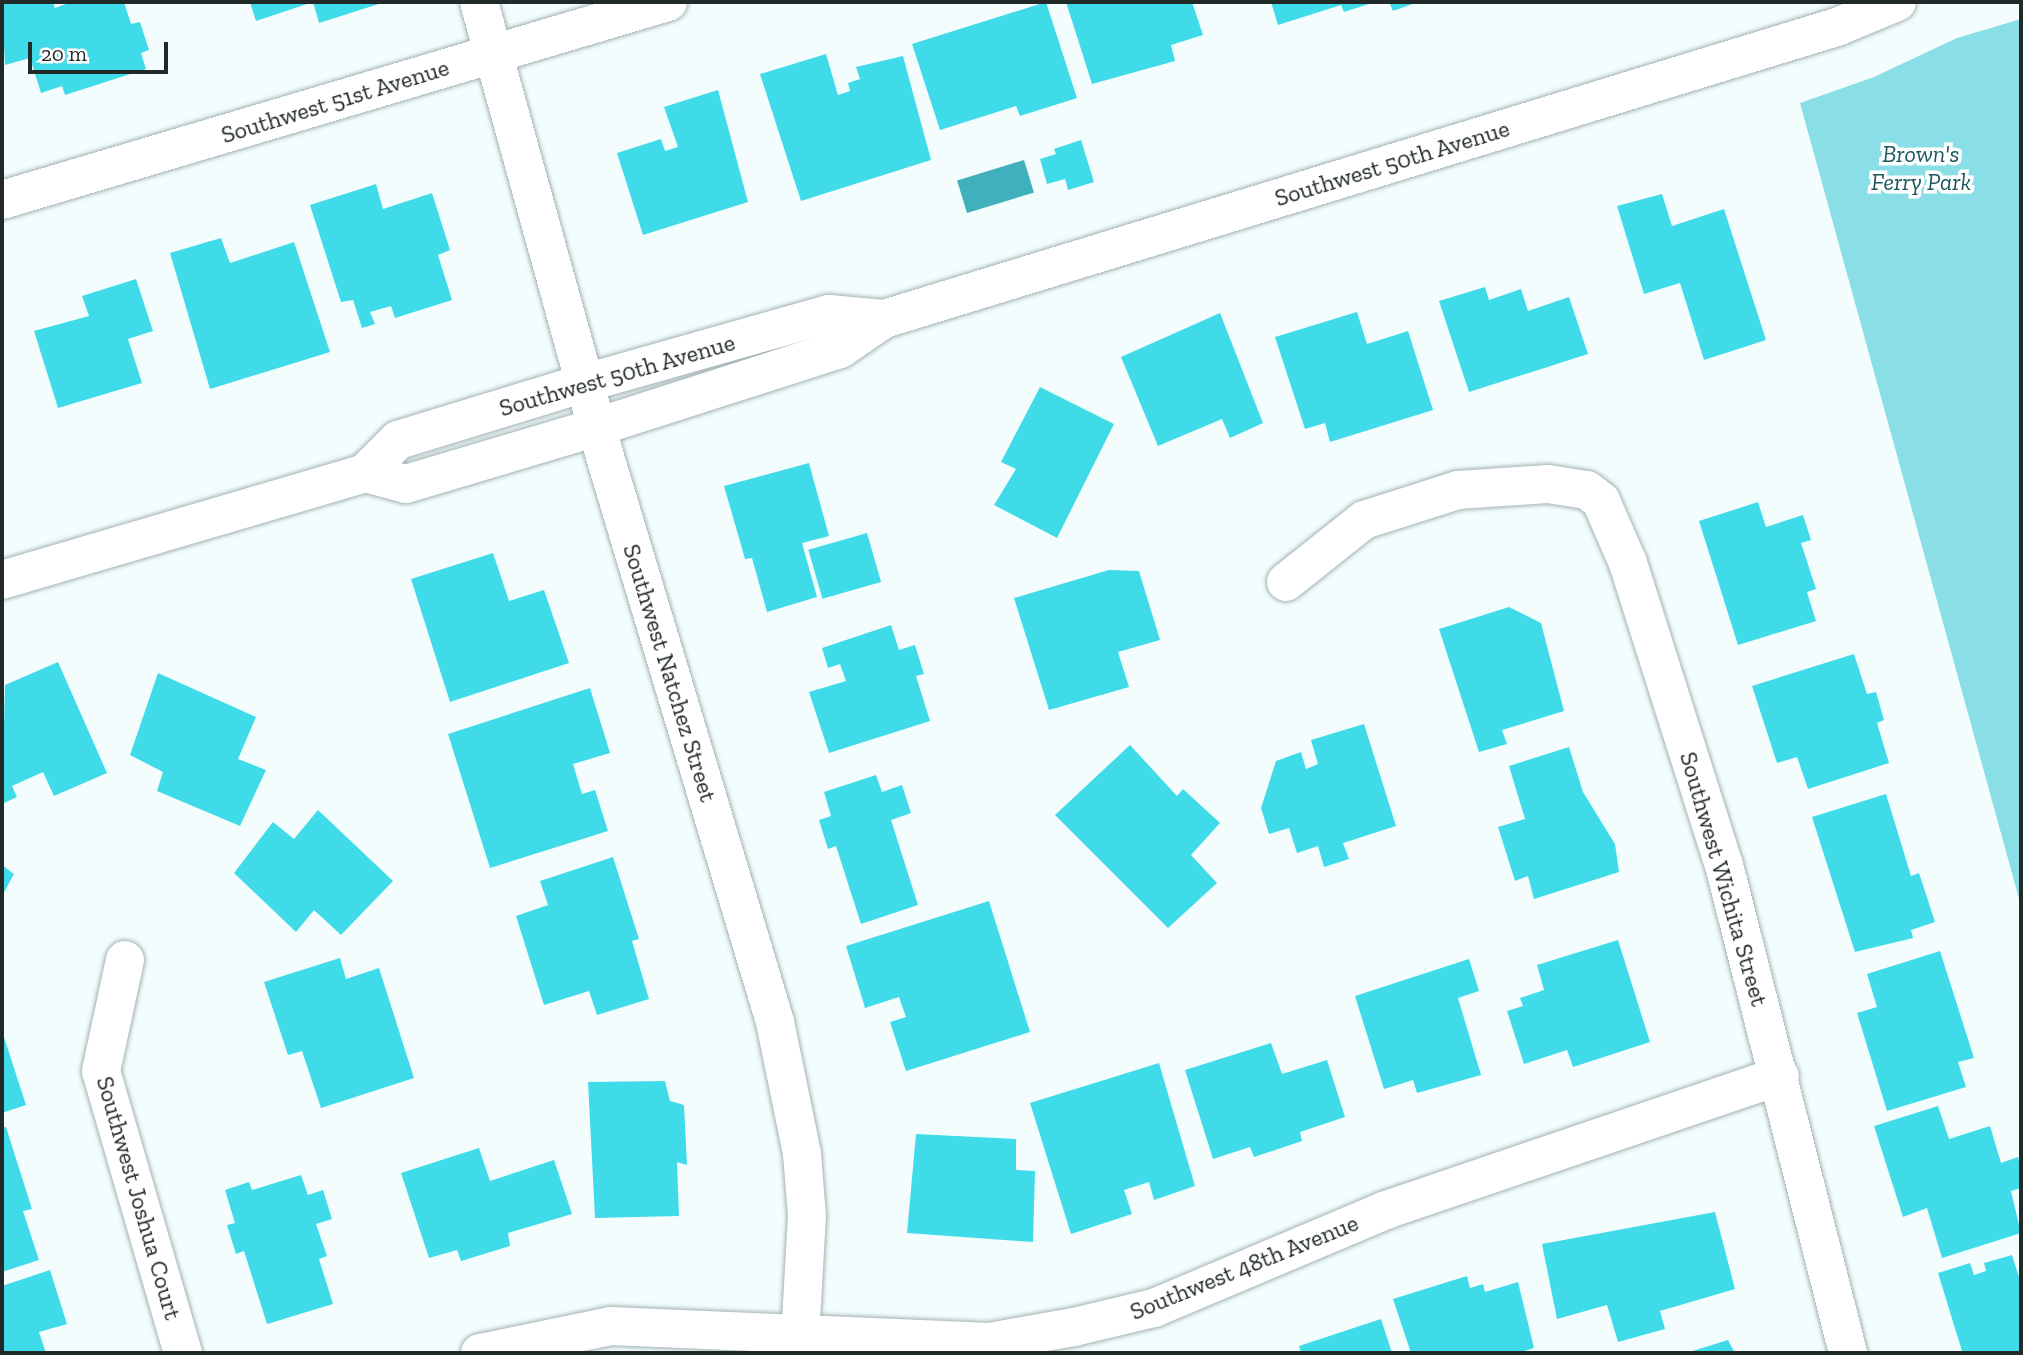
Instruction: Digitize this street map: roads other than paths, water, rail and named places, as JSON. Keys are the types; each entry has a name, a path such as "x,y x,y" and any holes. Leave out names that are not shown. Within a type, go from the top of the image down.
{"street":[{"name":"Southwest Natchez Street","path":"479,2 597,427 783,1055 802,1154 807,1216 799,1345"},
{"name":"Southwest 51st Avenue","path":"2,200 668,2"},
{"name":"Southwest 50th Avenue","path":"365,473 406,484 597,427 840,349 884,319 1824,31 1897,2"},
{"name":"Southwest 50th Avenue","path":"2,580 365,473 398,440 586,383 829,314 884,319"},
{"name":"Southwest Wichita Street","path":"1286,582 1364,520 1458,490 1548,484 1587,490 1601,501 1628,563 1724,865 1780,1076 1848,1353"},
{"name":"Southwest Joshua Court","path":"125,960 101,1071 183,1353"},
{"name":"Southwest 48th Avenue","path":"480,1353 610,1326 799,1345 989,1342 1154,1308 1386,1210 1780,1076"}],"park label":[{"name":"Brown's Ferry Park","path":"1921,168"}]}
